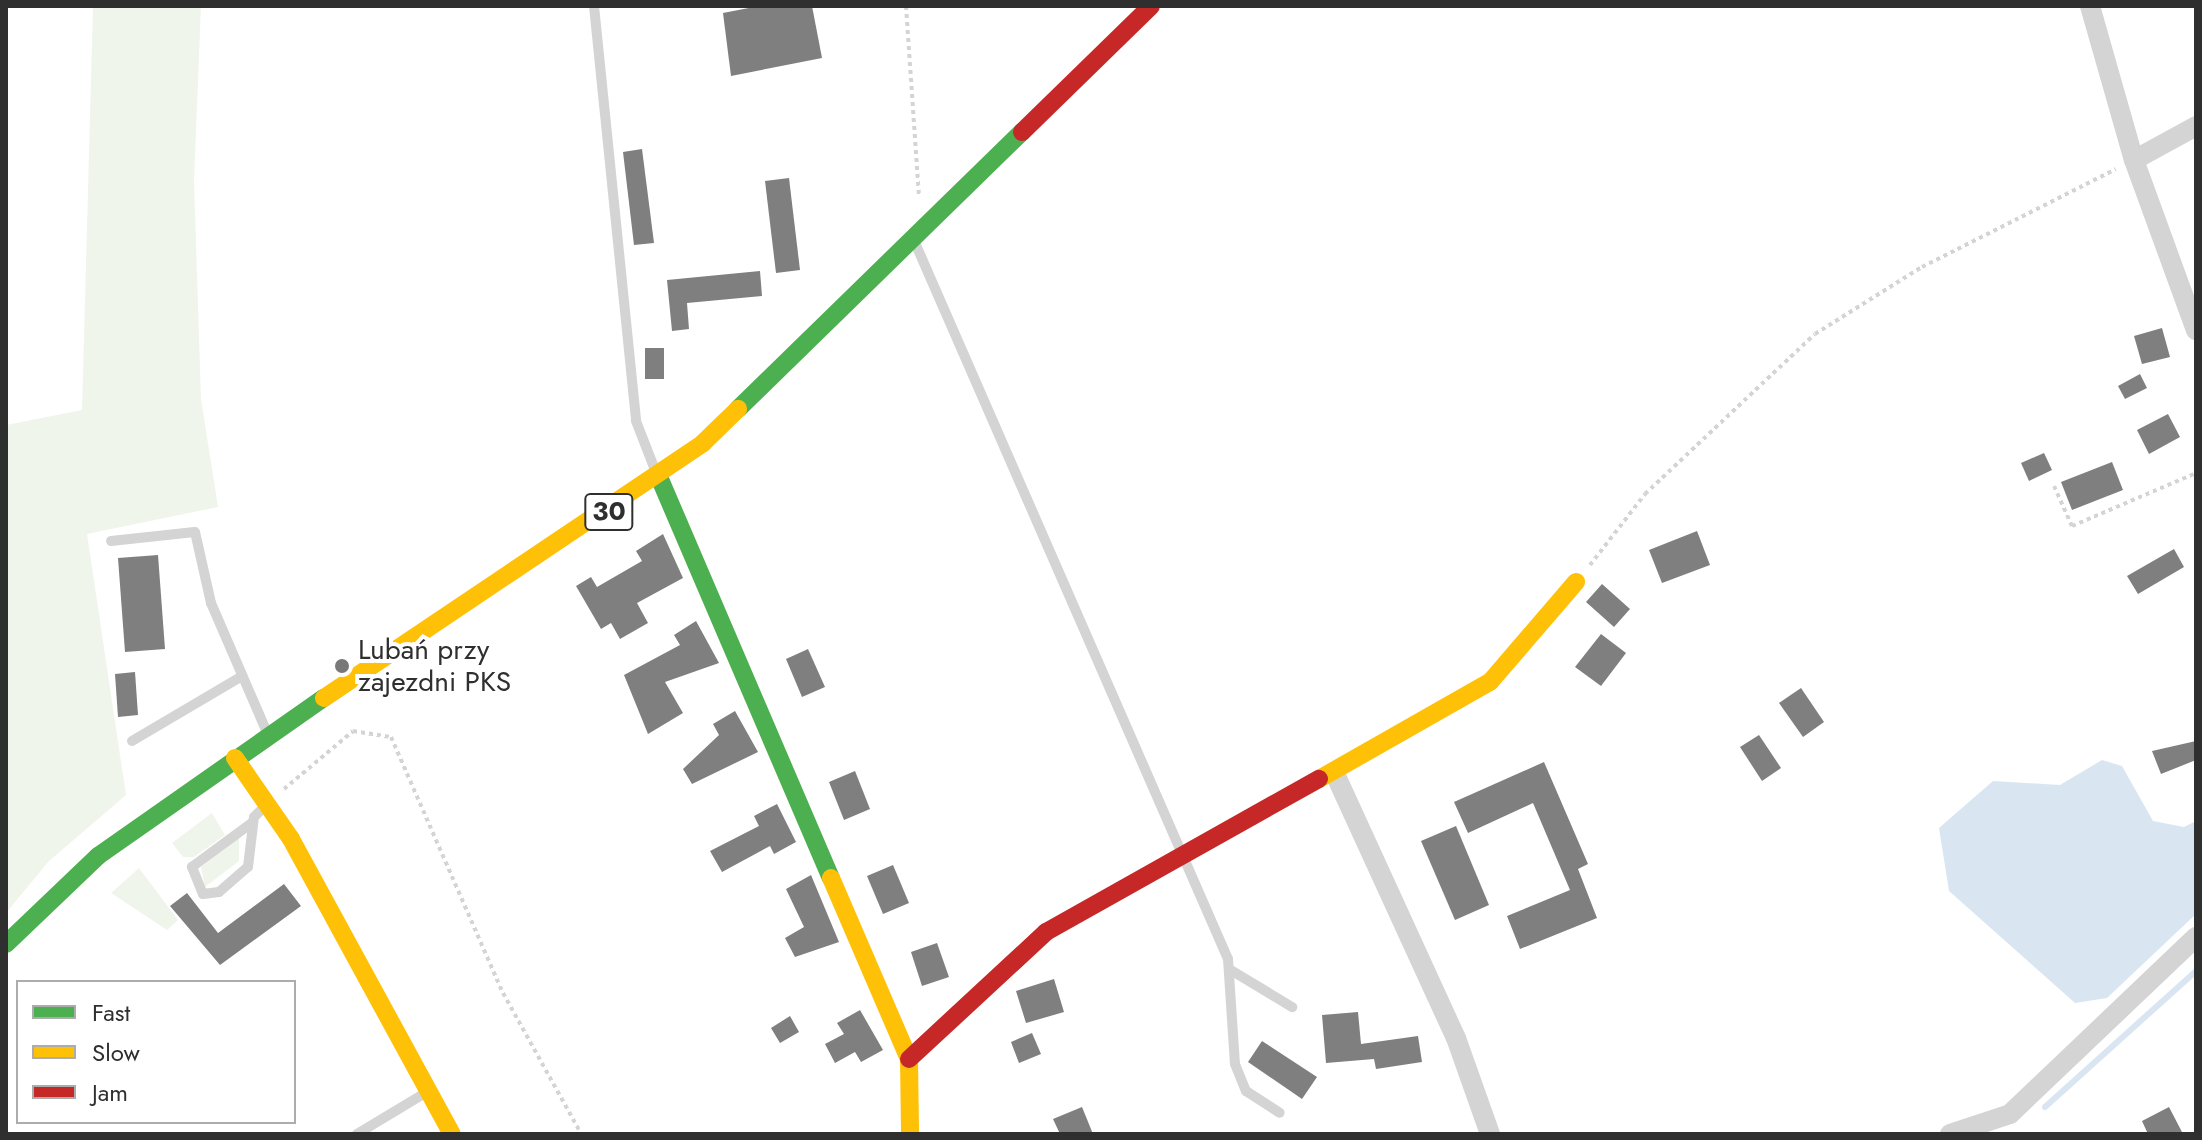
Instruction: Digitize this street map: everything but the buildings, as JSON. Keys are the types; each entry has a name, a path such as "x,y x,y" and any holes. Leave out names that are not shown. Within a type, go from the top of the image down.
{"street":[{"name":"30","path":"6,944 129,831 659,477 753,402 1151,6"},
{"path":"2090,6 2134,160 2196,330"},
{"path":"2134,160 2196,126"},
{"path":"659,477 909,1059 910,1134"},
{"path":"909,1059 1019,951 1178,851 1335,774 1490,682 1576,582"},
{"path":"235,758 267,805 452,1134"},
{"path":"1335,774 1456,1038 1490,1134"},
{"path":"1950,1134 2010,1114 2196,937"}],"lane":[{"path":"594,6 636,421 659,477"},
{"path":"915,242 1229,969 1235,1064 1246,1091 1280,1113"},
{"path":"111,541 195,532 211,603 239,678 269,736"},
{"path":"132,741 239,678"},
{"path":"253,822 248,867 219,892 203,894 192,867 253,822 267,805"},
{"path":"1229,969 1292,1007"},
{"path":"357,1134 428,1091"}],"path":[{"path":"906,6 920,198 936,221"},
{"path":"1576,582 1645,494 1815,334 1922,267 2134,160"},
{"path":"2054,486 2072,526 2196,473"},
{"path":"267,805 353,731 391,737 503,993 581,1134"}],"shaded area":[{"path":"93,6 201,6 194,181 201,399 218,507 87,534 126,795 49,861 6,913 6,425 82,410"},
{"path":"2102,760 2122,766 2153,821 2184,827 2196,821 2196,914 2107,998 2075,1003 1949,891 1939,828 1993,781 2060,785"},
{"path":"212,813 225,835 194,857 183,857 172,843"},
{"path":"239,838 239,861 205,887 201,867"},
{"path":"139,868 178,920 167,930 111,893"}],"waterway":[{"path":"2045,1107 2196,971"}],"traffic: fast":[{"path":"738,409 1022,132"},
{"path":"659,477 831,878"},
{"path":"6,944 98,856 324,698"}],"traffic: slow":[{"path":"324,698 703,443 738,409"},
{"path":"1319,779 1490,682 1576,582"},
{"path":"235,758 291,839 452,1134"},
{"path":"831,878 909,1059 910,1134"}],"traffic: jam":[{"path":"1022,132 1151,6"},
{"path":"909,1059 1046,932 1319,779"}],"place":[{"name":"Lubań przy zajezdni PKS","path":"342,666"}]}
